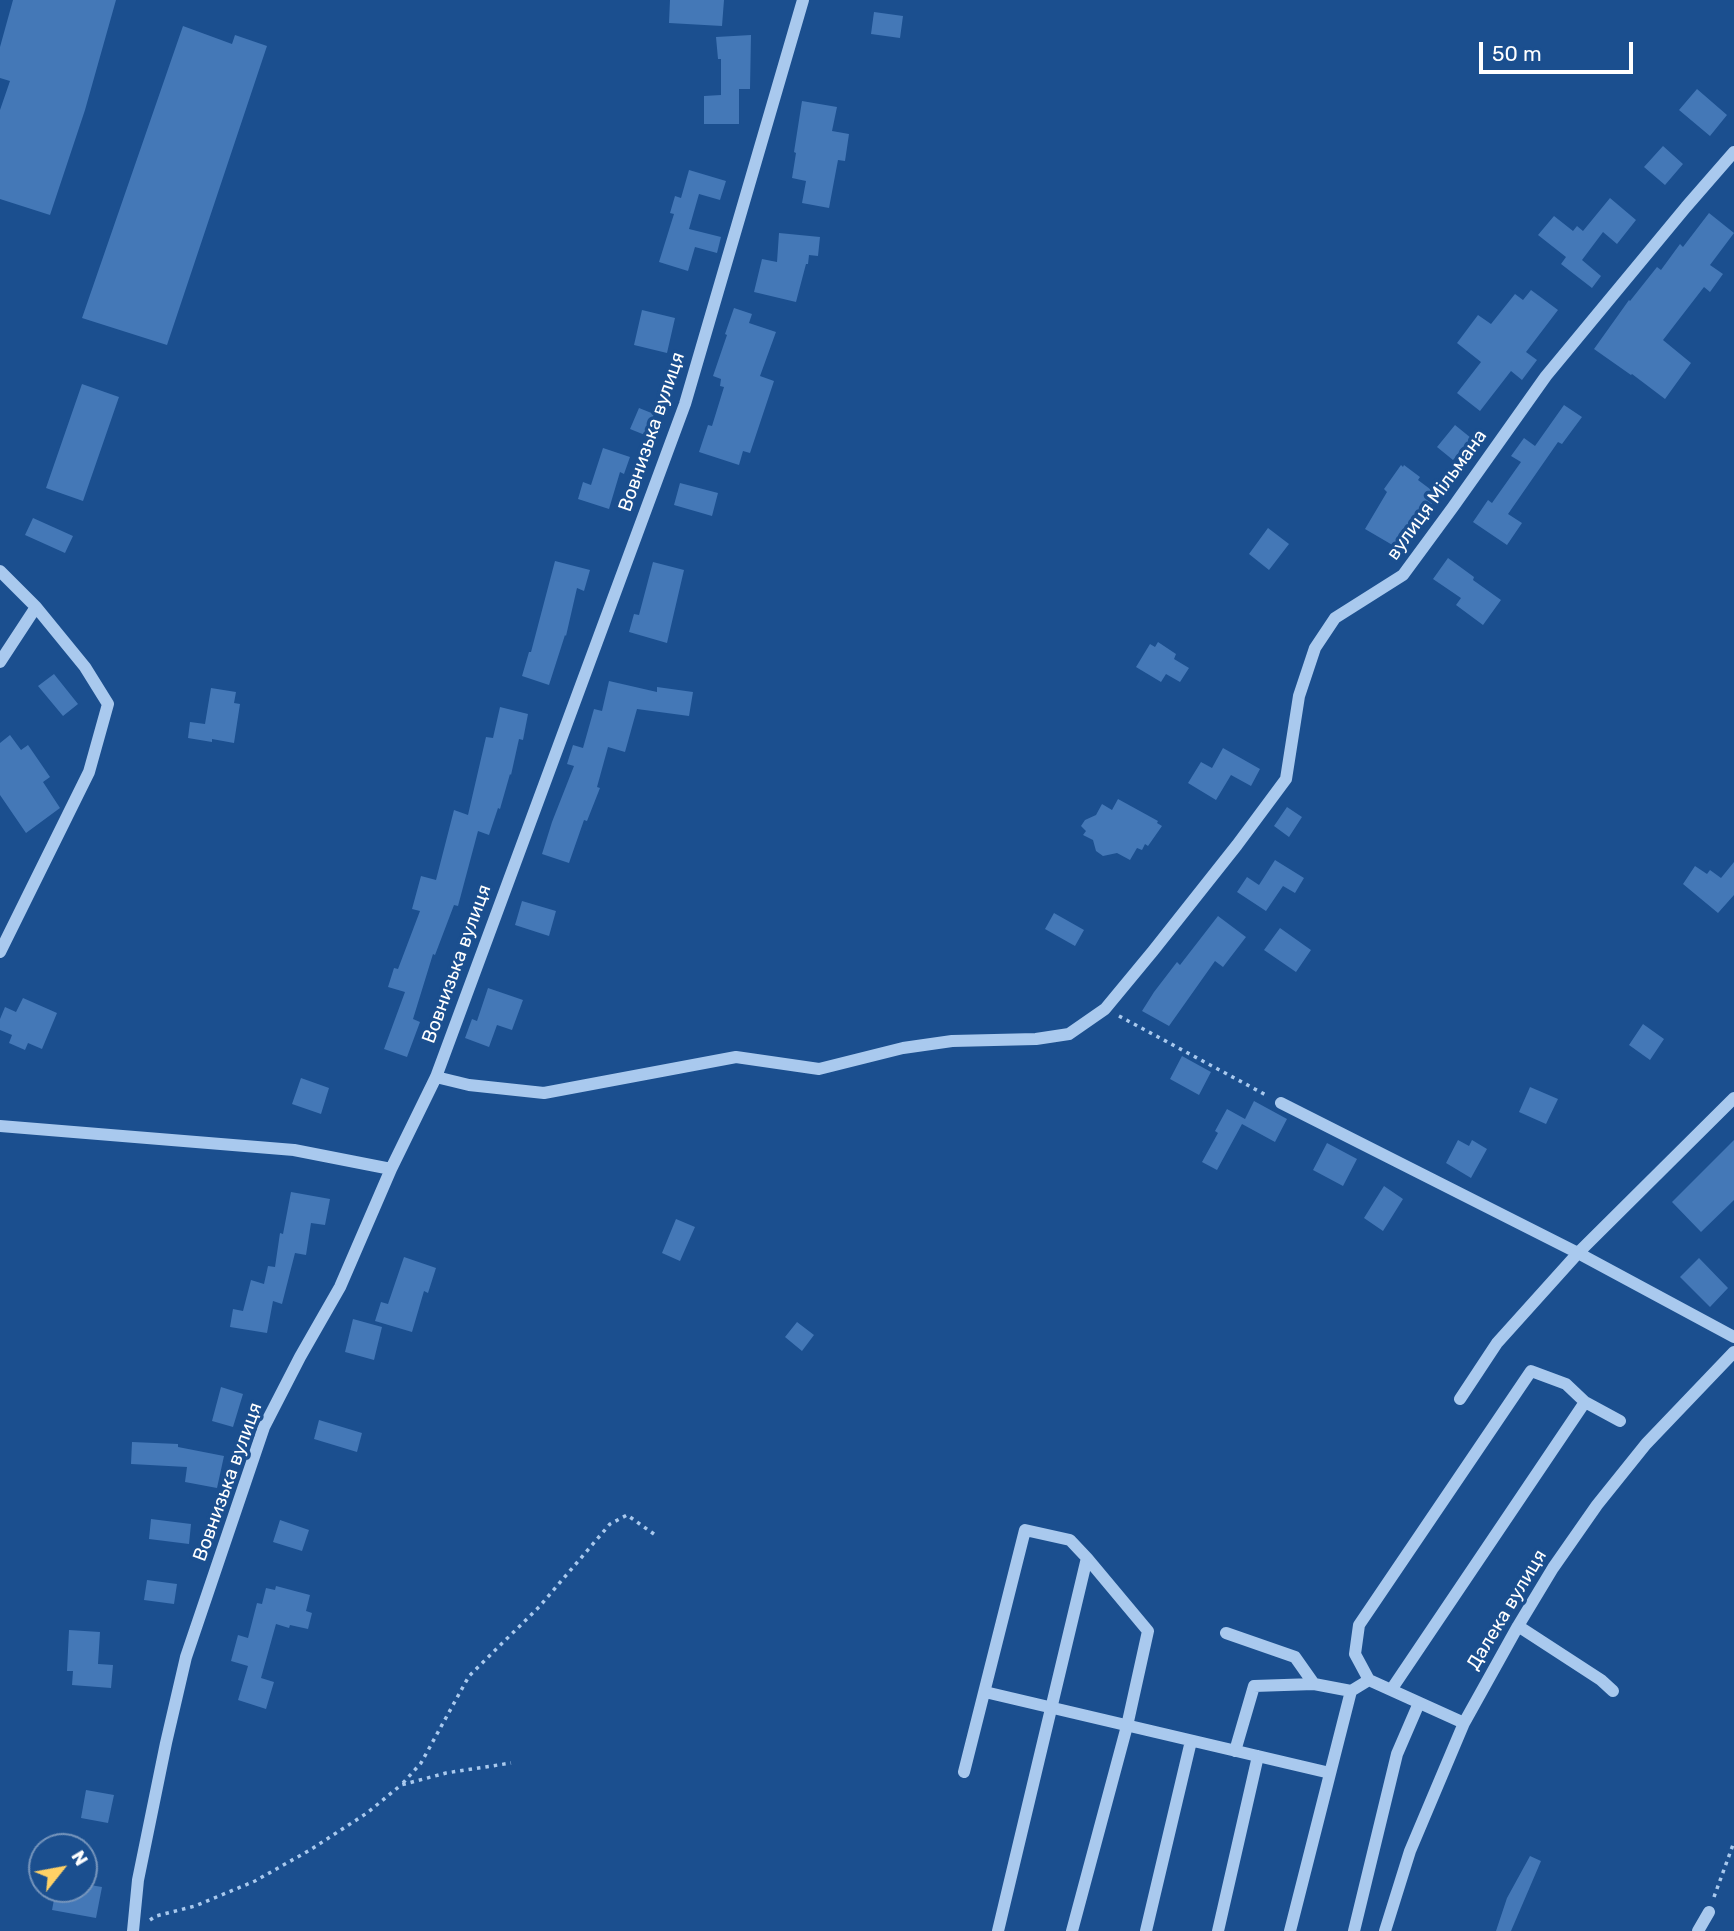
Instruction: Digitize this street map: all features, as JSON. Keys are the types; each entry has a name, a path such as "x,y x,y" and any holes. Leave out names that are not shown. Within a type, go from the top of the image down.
{"street":[{"name":"Вовнизька вулиця","path":"133,1931 138,1880 186,1657 264,1427 340,1287 391,1169 436,1077 685,404 803,0"},
{"name":"вулиця Мільмана","path":"436,1077 469,1085 544,1093 736,1057 819,1069 903,1048 952,1041 1036,1039 1069,1034 1105,1009 1170,930 1286,779 1299,696 1315,648 1335,618 1403,575 1546,376 1734,152"},
{"path":"0,572 36,607 85,667 108,704 89,772 0,952"},
{"path":"0,662 36,607"},
{"path":"1460,1399 1497,1343 1578,1253 1734,1098"},
{"path":"1281,1103 1578,1253 1734,1337"},
{"path":"0,1126 294,1150 391,1169"},
{"name":"Далека вулиця","path":"1385,1931 1410,1851 1464,1723 1518,1626 1553,1568 1597,1505 1646,1444 1734,1352"},
{"path":"1464,1723 1369,1681 1355,1654 1359,1625 1531,1371 1566,1384 1585,1402 1620,1421"},
{"path":"1391,1690 1585,1402"},
{"path":"964,1772 1025,1530 1070,1540 1148,1632 1127,1726 1072,1931"},
{"path":"998,1931 1087,1558"},
{"path":"1518,1626 1601,1680 1613,1691"},
{"path":"1226,1633 1295,1657 1314,1684"},
{"path":"1235,1751 1254,1686 1314,1684 1351,1691 1369,1681"},
{"path":"1290,1931 1351,1691"},
{"path":"985,1692 1330,1773"},
{"path":"1354,1931 1397,1754 1419,1703"},
{"path":"1146,1931 1191,1741"},
{"path":"1218,1931 1258,1756"},
{"path":"1698,1931 1709,1912"}],"path":[{"path":"1105,1009 1281,1103"},
{"path":"145,1924 156,1916 195,1906 255,1881 355,1821 401,1785 421,1763 469,1676 539,1607 610,1524 627,1515 654,1534"},
{"path":"401,1785 446,1773 511,1763"},
{"path":"1709,1912 1734,1842"}],"building":[{"path":"13,0 116,0 85,110 50,215 0,199 0,110 10,81 0,78 0,47"},
{"path":"670,0 724,0 722,26 669,23"},
{"path":"874,12 903,16 900,38 871,34"},
{"path":"183,26 232,44 235,35 267,46 167,345 82,318"},
{"path":"751,35 750,89 739,89 739,124 704,124 704,96 721,95 721,59 718,59 716,37"},
{"path":"1697,89 1727,115 1710,136 1679,110"},
{"path":"802,101 837,107 832,131 849,134 845,161 838,160 829,208 802,203 806,181 792,178"},
{"path":"1663,146 1683,164 1665,185 1644,167"},
{"path":"689,170 726,181 720,200 699,194 689,229 721,237 717,253 695,247 688,271 659,262 674,214 670,213 675,196 681,198"},
{"path":"1610,198 1636,220 1617,244 1603,232 1582,260 1601,276 1592,288 1561,264 1566,257 1538,235 1554,216 1573,231 1577,226 1583,231"},
{"path":"1709,213 1734,233 1710,265 1723,274 1710,292 1704,287 1663,340 1691,363 1665,399 1594,349 1629,300 1657,267 1661,270 1680,244 1683,247"},
{"path":"779,233 820,237 818,256 809,255 796,302 754,292 762,259 777,262"},
{"path":"1531,290 1558,310 1526,352 1537,360 1522,380 1511,371 1480,411 1457,393 1481,362 1457,343 1478,315 1491,324 1515,294 1523,300"},
{"path":"734,308 752,314 749,323 776,332 760,376 774,381 750,453 743,451 739,465 699,452 708,425 712,426 724,387 720,386 721,379 713,376"},
{"path":"642,310 675,318 667,353 634,345"},
{"path":"82,384 119,397 83,501 46,488"},
{"path":"1564,405 1582,417 1562,444 1558,442 1508,514 1522,523 1507,545 1473,522 1488,500 1492,503 1521,462 1511,456 1524,438 1535,446"},
{"path":"639,408 654,414 645,435 630,429"},
{"path":"1455,425 1471,438 1453,460 1437,447"},
{"path":"603,448 630,457 624,474 620,472 609,509 578,499 583,482 591,485"},
{"path":"1401,465 1420,477 1418,480 1438,495 1424,515 1422,514 1401,550 1365,529 1387,492 1384,489"},
{"path":"680,483 718,493 712,516 674,505"},
{"path":"33,518 73,536 65,553 25,535"},
{"path":"1268,528 1289,544 1269,570 1249,554"},
{"path":"1448,558 1501,600 1483,625 1456,605 1461,598 1433,579"},
{"path":"555,561 590,570 584,591 577,588 566,636 549,685 522,676"},
{"path":"653,562 684,570 667,643 629,632 634,614 639,615"},
{"path":"1158,642 1176,654 1174,659 1189,668 1180,682 1166,674 1161,682 1136,667 1150,644 1155,647"},
{"path":"54,674 78,704 63,716 38,686"},
{"path":"609,681 657,692 657,687 693,692 689,716 637,709 625,752 608,747 597,787 600,788 587,821 584,820 569,863 542,854 574,766 567,764 573,745 583,748 594,709 602,711"},
{"path":"211,688 236,692 234,703 240,704 234,743 188,738 190,722 205,724"},
{"path":"500,707 528,714 523,740 519,739 511,775 489,835 478,831 458,906 454,905 435,955 433,954 413,1019 420,1022 407,1057 384,1049 405,992 388,987 394,968 398,969 420,911 412,909 421,876 436,880 454,810 468,815 486,737 493,738"},
{"path":"10,735 21,750 28,745 50,777 43,782 60,808 26,833 0,795 0,743"},
{"path":"1223,748 1260,769 1251,786 1231,775 1216,800 1188,783 1201,762 1212,768"},
{"path":"1118,799 1158,821 1162,826 1148,846 1145,844 1142,850 1137,848 1130,860 1117,853 1103,856 1096,851 1093,840 1083,835 1086,831 1081,826 1085,820 1096,815 1102,804 1112,810"},
{"path":"1287,807 1302,817 1289,837 1274,826"},
{"path":"1275,860 1304,878 1295,893 1283,886 1266,911 1237,892 1247,877 1259,885"},
{"path":"1734,862 1734,895 1718,913 1683,884 1695,866 1707,874 1710,870 1721,878"},
{"path":"522,901 556,911 549,936 515,925"},
{"path":"1054,913 1084,930 1075,946 1045,929"},
{"path":"1218,916 1246,937 1223,967 1215,961 1169,1026 1142,1011 1177,962 1180,965"},
{"path":"1280,928 1311,950 1296,972 1264,950"},
{"path":"488,988 523,1000 512,1030 497,1025 489,1047 465,1038 472,1019 477,1021"},
{"path":"23,998 57,1013 42,1049 28,1043 25,1050 9,1043 12,1035 0,1030 0,1019 5,1007 16,1012"},
{"path":"1643,1024 1664,1039 1650,1060 1629,1045"},
{"path":"1182,1056 1211,1072 1199,1095 1170,1079"},
{"path":"301,1078 329,1088 321,1114 292,1104"},
{"path":"1530,1087 1558,1099 1546,1124 1519,1112"},
{"path":"1254,1101 1287,1119 1275,1142 1242,1124 1217,1170 1202,1162 1227,1109 1245,1119"},
{"path":"1458,1140 1469,1146 1472,1140 1487,1149 1471,1178 1446,1163"},
{"path":"1734,1140 1734,1200 1701,1232 1672,1202"},
{"path":"1327,1143 1357,1159 1343,1186 1313,1170"},
{"path":"1384,1186 1403,1199 1383,1231 1364,1218"},
{"path":"291,1192 330,1199 325,1225 311,1223 306,1255 295,1253 282,1304 273,1301 267,1333 230,1327 233,1309 243,1311 251,1280 264,1284 268,1266 275,1267 280,1233 283,1234"},
{"path":"676,1219 695,1227 680,1261 662,1253"},
{"path":"404,1257 436,1268 428,1293 424,1291 412,1332 375,1321 381,1302 388,1304"},
{"path":"1699,1258 1728,1288 1710,1307 1680,1277"},
{"path":"353,1319 382,1327 374,1360 345,1352"},
{"path":"797,1322 814,1335 802,1351 785,1337"},
{"path":"221,1387 243,1394 233,1427 212,1421"},
{"path":"319,1420 362,1433 357,1452 314,1439"},
{"path":"132,1442 178,1444 178,1447 224,1456 217,1488 185,1482 187,1467 131,1464"},
{"path":"151,1519 191,1524 189,1544 149,1539"},
{"path":"280,1520 309,1530 302,1551 273,1542"},
{"path":"147,1580 177,1584 174,1604 144,1600"},
{"path":"276,1586 310,1595 306,1611 312,1613 308,1629 276,1624 261,1678 274,1682 266,1709 238,1700 248,1666 231,1661 238,1635 248,1638 257,1603 262,1604 266,1588 275,1590"},
{"path":"69,1630 100,1632 98,1664 113,1665 111,1688 72,1685 73,1671 67,1671"},
{"path":"86,1790 114,1795 108,1823 81,1818"},
{"path":"1530,1856 1541,1861 1511,1931 1496,1931 1507,1898"},
{"path":"98,1886 102,1887 96,1918 52,1910 53,1903 98,1903"}]}
